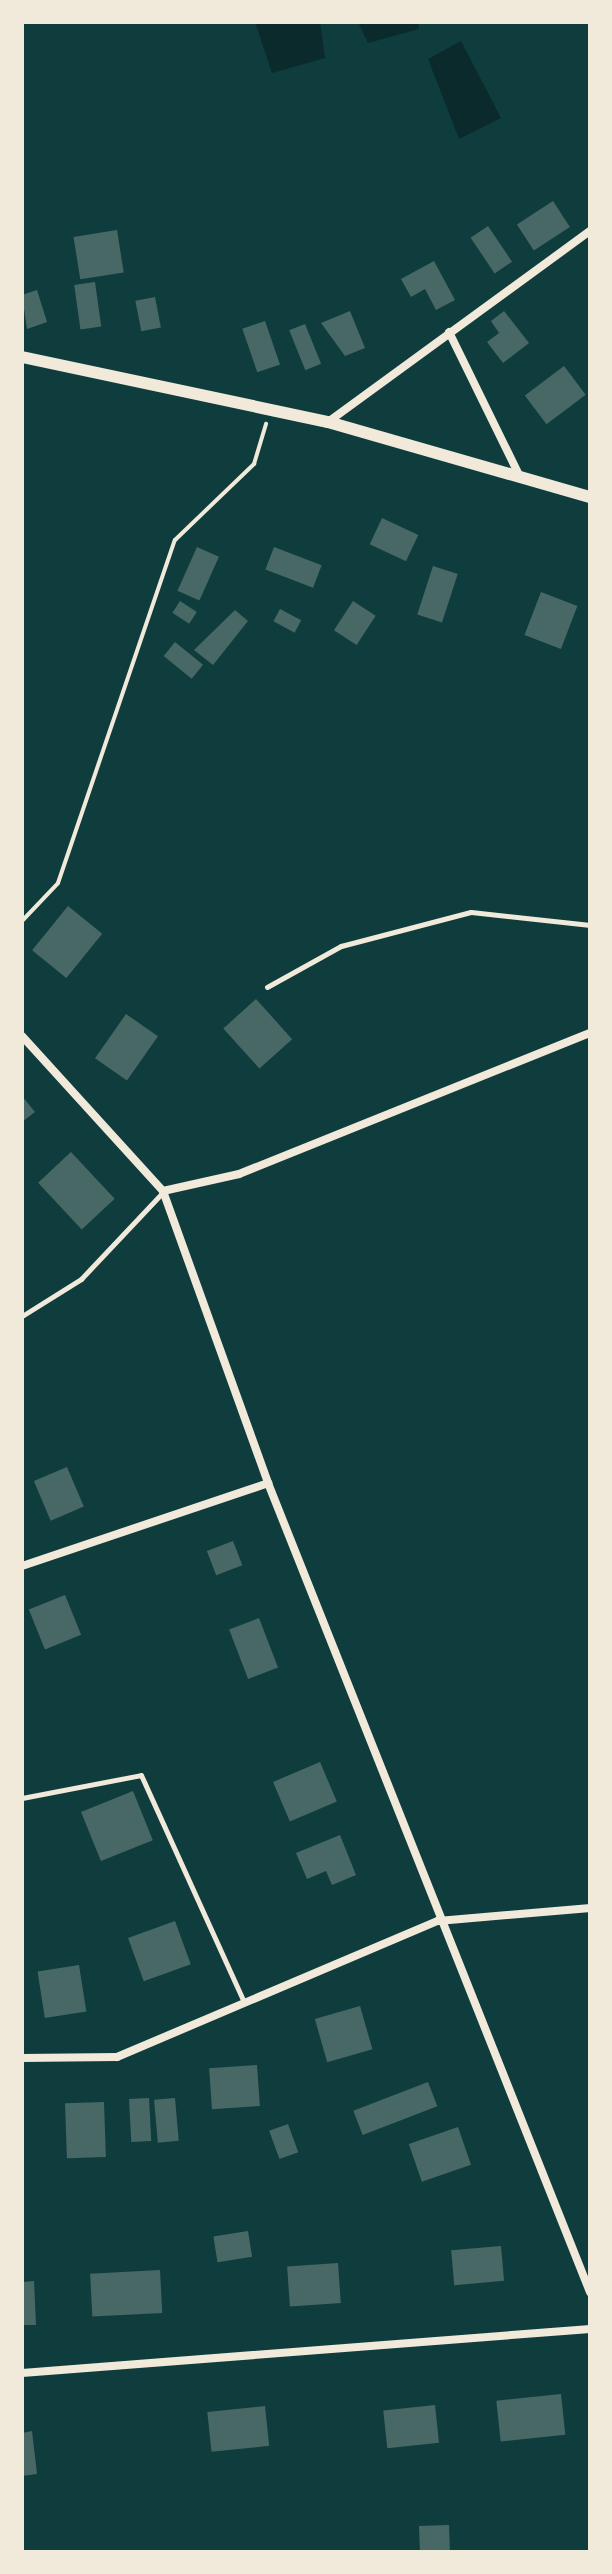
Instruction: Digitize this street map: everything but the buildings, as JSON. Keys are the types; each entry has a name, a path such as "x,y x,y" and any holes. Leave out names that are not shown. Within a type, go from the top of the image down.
{"street":[{"path":"328,422 590,231"},
{"path":"449,332 518,473"},
{"path":"22,357 328,422 518,473 590,497"},
{"path":"163,1191 239,1174 590,1033"},
{"path":"22,1036 163,1191 268,1483 438,1921 590,2292"},
{"path":"22,1566 268,1483"},
{"path":"22,2058 117,2057 438,1921 590,1908"},
{"path":"22,2373 590,2329"}],"lane":[{"path":"267,987 341,946 471,912 590,925"},
{"path":"22,1316 81,1279 163,1191"},
{"path":"22,1798 141,1775 244,2002"}],"path":[{"path":"22,921 58,883 175,540 254,464 270,410"}],"water":[{"path":"255,22 320,22 325,58 272,73"},
{"path":"358,22 418,22 419,29 368,43"},
{"path":"461,41 501,118 459,139 428,59"}]}
